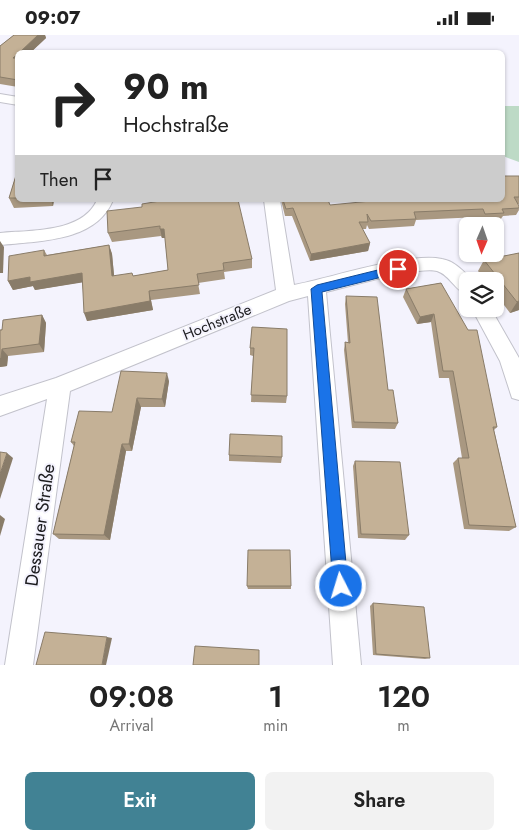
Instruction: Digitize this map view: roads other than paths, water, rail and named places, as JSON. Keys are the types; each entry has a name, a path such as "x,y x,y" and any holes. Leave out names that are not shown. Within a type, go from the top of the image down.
{"street":[{"path":"0,98 15,100"},
{"path":"0,239 75,228 94,219 103,208 104,202"},
{"path":"272,202 286,294"},
{"name":"Hochstraße","path":"0,406 60,386 286,294 317,289 414,265 440,265 459,278"},
{"path":"317,289 347,665"},
{"path":"486,317 510,360 519,391"},
{"name":"Dessauer Straße","path":"19,665 60,386"}]}
